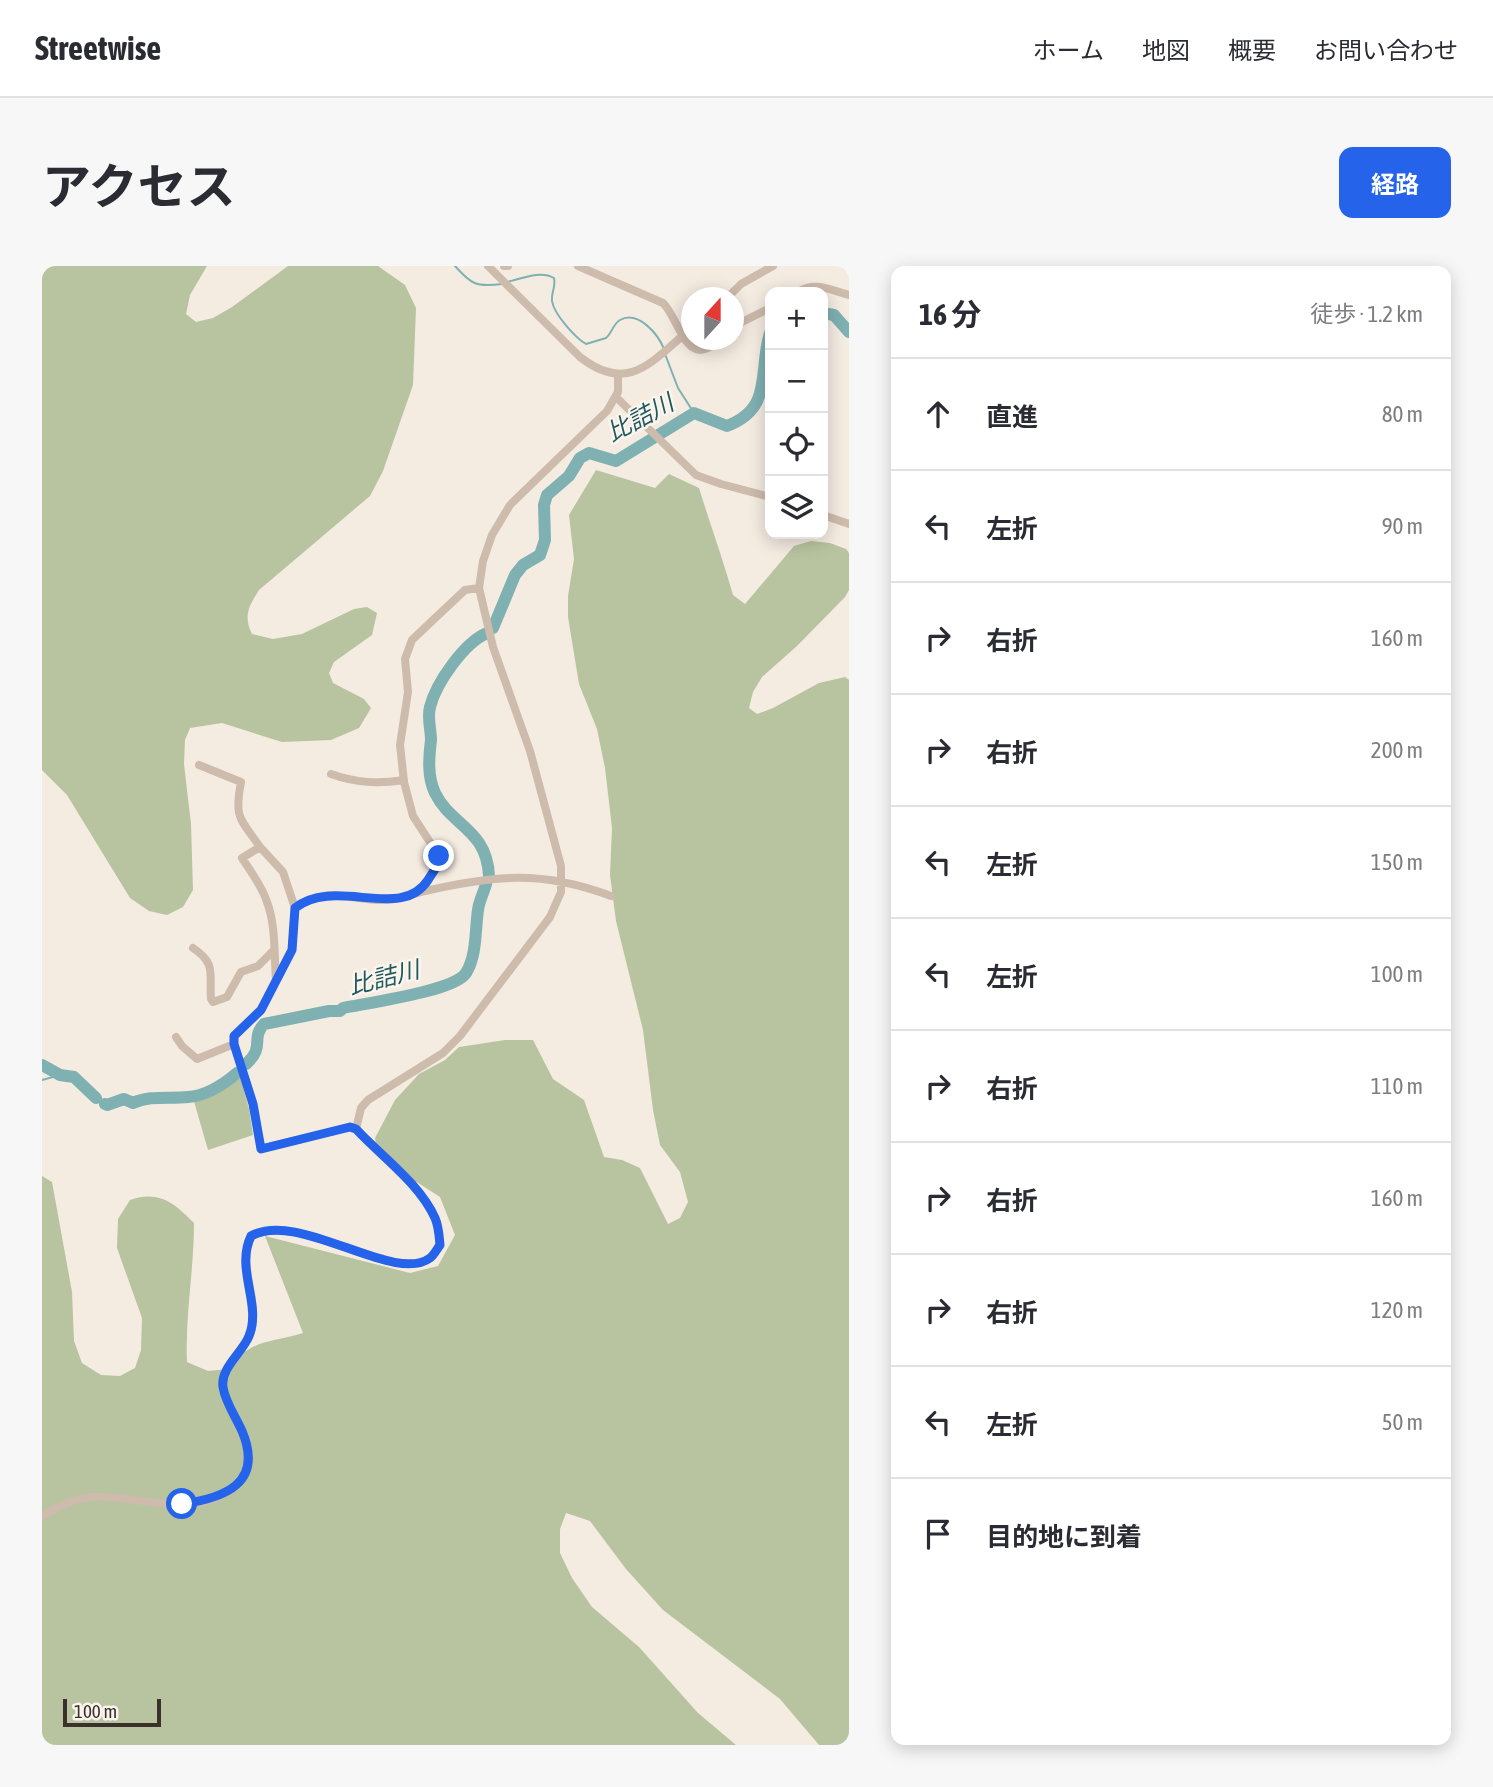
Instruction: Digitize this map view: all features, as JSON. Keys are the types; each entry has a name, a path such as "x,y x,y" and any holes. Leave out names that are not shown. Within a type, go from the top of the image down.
{"street":[{"path":"488,266 580,357 601,371 618,374 648,366 681,336 673,316 663,303 578,266"},
{"path":"738,287 773,266"},
{"path":"828,289 849,295"},
{"path":"744,321 765,310"},
{"path":"356,1129 361,1108 368,1100 443,1053 460,1036 550,918 561,892 562,866 530,751 493,647 479,588 483,561 492,535 510,505 607,411 616,397 618,374"},
{"path":"616,397 696,475 765,496"},
{"path":"828,517 849,524"},
{"path":"412,895 424,886 438,866 439,856 413,816 404,780 400,745 408,692 405,659 412,640 465,590 479,588"},
{"path":"42,1516 70,1502 94,1497 168,1503 208,1500 223,1495 242,1477 248,1464 247,1448 222,1381 249,1337 253,1313 246,1273 251,1236 259,1232 280,1230 401,1264 430,1258 440,1245 435,1218 427,1204 403,1175 356,1129 350,1127 261,1149 253,1104 234,1044 234,1036 261,1010 292,950 295,908 283,872 260,847 238,816 236,805 241,782 199,765"},
{"path":"331,774 352,781 379,783 404,780"},
{"path":"260,847 242,858 260,885 267,902 276,980"},
{"path":"295,908 321,895 392,900 497,877 527,876 611,896"},
{"path":"194,948 207,957 213,1002 226,997 242,972 258,966 274,950"},
{"path":"176,1037 197,1059 234,1044"}],"green space":[{"path":"42,266 207,266 190,295 186,314 196,322 213,318 232,307 288,266 378,266 405,285 416,308 413,385 383,471 370,496 259,590 248,616 252,634 273,639 302,634 354,609 367,607 377,613 372,635 334,662 329,673 333,683 364,699 371,708 359,728 331,740 282,742 222,723 190,728 185,740 184,764 191,824 193,890 183,907 167,915 149,911 130,898 67,795 42,770"},
{"path":"596,470 655,488 669,474 699,488 733,595 745,604 794,546 811,541 830,543 846,549 849,553 849,590 845,597 762,677 753,692 749,708 757,714 819,683 845,677 849,680 849,1745 819,1745 780,1699 663,1610 626,1569 590,1521 566,1513 560,1529 560,1553 572,1578 592,1607 639,1647 698,1713 736,1745 42,1745 42,1176 52,1182 72,1292 74,1341 82,1363 101,1375 120,1376 135,1368 141,1350 142,1318 117,1248 118,1219 130,1200 149,1197 165,1200 194,1223 187,1362 208,1371 227,1369 253,1347 303,1333 265,1236 410,1273 438,1266 455,1235 440,1197 395,1168 377,1150 375,1138 395,1100 419,1074 445,1060 459,1047 505,1040 533,1040 553,1079 584,1100 604,1157 622,1160 640,1168 668,1224 680,1218 688,1202 680,1172 660,1145 643,1030 616,921 610,875 612,828 605,768 597,729 579,684 568,617 568,596 574,559 569,515"},
{"path":"240,1075 253,1135 208,1150 193,1098 227,1085"}],"waterway":[{"path":"455,266 475,283 502,284"},
{"path":"507,282 537,275 554,278 554,307 566,326 586,344 606,338 620,320 634,318 646,325 664,349"},
{"name":"比詰川","path":"828,314 834,315 849,332"},
{"name":"比詰川","path":"493,628 515,575 523,565 540,555 545,540 544,505 547,495 569,476 580,458 589,453 616,461 694,413 727,426 742,418 758,399 767,350"},
{"path":"665,354 678,388 694,413"},
{"name":"比詰川","path":"487,633 460,654 433,697 429,715 429,766 435,793 482,848 489,876"},
{"name":"比詰川","path":"246,1064 255,1052 258,1034 264,1024 340,1011 343,1008 429,991 459,979 470,966 479,907 486,884"},
{"name":"比詰川","path":"42,1065 60,1075 74,1077 96,1098"},
{"name":"比詰川","path":"105,1104 124,1099 133,1103 153,1098 194,1096 214,1089 237,1073"},
{"path":"42,1080 60,1075"}],"route":[{"path":"182,1504 223,1495 235,1486 248,1464 243,1433 222,1381 249,1337 253,1313 246,1273 251,1236 259,1232 280,1230 401,1264 430,1258 440,1245 438,1227 427,1204 403,1175 356,1129 350,1127 261,1149 253,1104 234,1044 234,1036 261,1010 292,950 295,908 321,895 392,900 412,895 424,886 438,866 439,856"}]}
